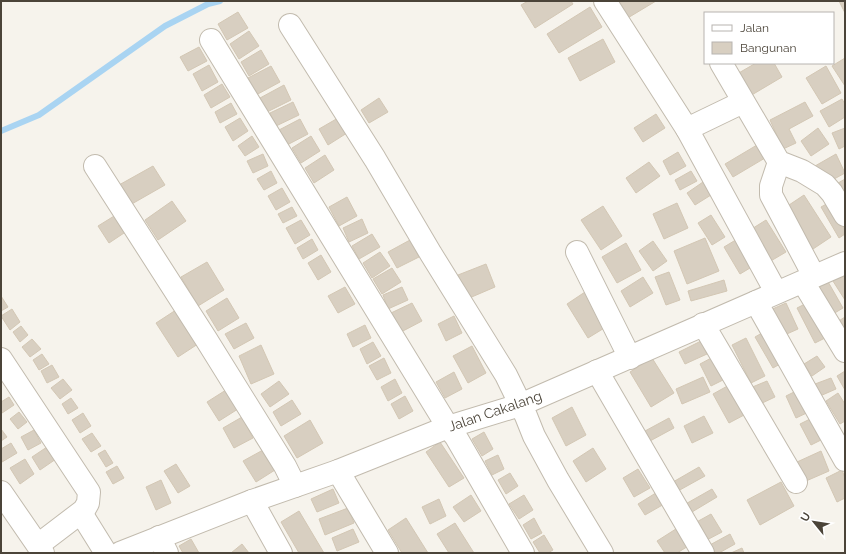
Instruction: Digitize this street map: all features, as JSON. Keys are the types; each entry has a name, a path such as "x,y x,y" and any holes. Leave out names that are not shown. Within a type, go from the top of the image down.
{"street":[{"path":"605,1 687,129 776,292"},
{"path":"290,25 375,158 431,254 506,375 534,436 558,480 602,553"},
{"path":"210,40 448,427 456,437 523,553"},
{"path":"722,64 779,162 802,171 825,185 832,193 845,215"},
{"path":"687,129 744,102"},
{"path":"779,162 771,186 771,195 809,279 845,351"},
{"path":"95,166 206,339 285,466 295,486"},
{"path":"576,252 630,358"},
{"name":"Jalan Cakalang","path":"129,549 163,545 252,501 338,471 448,427 520,405 845,263"},
{"path":"756,302 845,460"},
{"path":"703,324 796,482"},
{"path":"1,359 89,492 88,503 81,513 40,549 1,492"},
{"path":"597,371 703,553"},
{"path":"338,471 387,553"},
{"path":"252,501 281,553"},
{"path":"81,513 106,553"}],"building":[{"path":"528,1 571,1 573,4 535,28 521,5"},
{"path":"618,1 656,1 626,19 616,3"},
{"path":"839,1 845,1 845,13"},
{"path":"590,7 602,27 559,53 547,34"},
{"path":"238,12 248,28 227,40 218,24"},
{"path":"249,31 259,46 239,59 230,44"},
{"path":"603,39 615,62 580,81 568,58"},
{"path":"199,47 207,61 188,71 180,57"},
{"path":"261,50 269,64 249,76 241,62"},
{"path":"845,58 845,86 832,66"},
{"path":"754,64 775,64 782,77 750,96 737,74"},
{"path":"209,65 218,82 202,91 193,74"},
{"path":"271,66 280,82 256,95 248,78"},
{"path":"826,66 841,93 822,104 806,78"},
{"path":"222,84 230,97 211,108 204,95"},
{"path":"284,85 291,100 267,112 260,98"},
{"path":"379,98 388,112 369,123 361,110"},
{"path":"842,99 845,104 845,117 829,127 820,111"},
{"path":"293,102 299,115 276,126 270,113"},
{"path":"805,102 813,116 789,129 796,143 783,149 770,120"},
{"path":"231,103 237,114 220,123 215,112"},
{"path":"656,114 665,128 643,142 634,128"},
{"path":"240,118 248,131 233,141 225,127"},
{"path":"338,118 347,133 328,145 319,129"},
{"path":"300,119 308,134 287,145 279,130"},
{"path":"818,128 829,144 811,156 801,141"},
{"path":"845,128 845,146 839,149 832,133"},
{"path":"252,136 259,147 245,156 238,146"},
{"path":"311,136 320,151 301,163 292,148"},
{"path":"757,145 765,158 733,177 725,164"},
{"path":"678,152 686,166 670,175 663,161"},
{"path":"263,154 268,166 253,173 247,161"},
{"path":"836,154 845,173 825,184 815,166"},
{"path":"325,155 334,170 314,183 305,168"},
{"path":"649,162 660,176 636,193 626,178"},
{"path":"153,166 165,185 130,205 119,185"},
{"path":"271,171 277,183 264,190 257,179"},
{"path":"691,171 697,181 680,190 675,180"},
{"path":"845,179 845,206 833,186"},
{"path":"703,182 711,195 695,205 687,193"},
{"path":"282,188 290,202 276,210 268,196"},
{"path":"804,195 831,237 810,251 783,209"},
{"path":"347,197 357,216 339,226 329,207"},
{"path":"172,201 186,221 158,240 145,220"},
{"path":"832,201 845,225 845,234 839,238 821,207"},
{"path":"677,203 688,228 664,239 653,214"},
{"path":"603,206 622,236 601,250 581,220"},
{"path":"292,207 297,216 283,223 278,214"},
{"path":"119,213 130,229 109,243 98,226"},
{"path":"711,215 725,237 712,245 698,223"},
{"path":"362,219 368,233 349,242 343,228"},
{"path":"301,220 310,235 295,244 286,228"},
{"path":"766,220 786,252 769,262 750,230"},
{"path":"372,234 380,247 359,259 352,246"},
{"path":"705,238 719,271 687,284 674,251"},
{"path":"739,238 755,265 740,274 724,247"},
{"path":"312,239 318,250 303,259 297,248"},
{"path":"410,240 419,257 397,268 388,252"},
{"path":"653,241 667,261 653,271 639,251"},
{"path":"626,243 641,270 617,283 602,257"},
{"path":"380,252 390,266 372,278 363,263"},
{"path":"321,255 331,272 318,280 308,263"},
{"path":"207,262 224,290 198,306 181,277"},
{"path":"486,264 495,287 467,299 458,275"},
{"path":"392,268 401,282 382,294 373,279"},
{"path":"845,270 845,300 831,278"},
{"path":"669,272 680,300 666,305 655,277"},
{"path":"643,277 653,293 630,307 621,291"},
{"path":"724,280 727,291 691,301 688,291"},
{"path":"827,280 843,308 828,317 812,289"},
{"path":"345,287 355,304 338,313 328,296"},
{"path":"402,287 408,300 388,309 383,295"},
{"path":"585,292 606,327 588,338 567,304"},
{"path":"1,296 8,307 1,311"},
{"path":"227,298 239,318 218,331 206,311"},
{"path":"809,302 827,337 815,343 797,308"},
{"path":"412,303 422,321 401,332 391,313"},
{"path":"786,303 798,329 780,337 768,311"},
{"path":"179,308 201,342 178,357 156,323"},
{"path":"12,309 20,322 10,330 1,316"},
{"path":"454,316 462,333 446,341 438,324"},
{"path":"845,317 845,342 834,324"},
{"path":"246,323 254,338 234,349 225,334"},
{"path":"365,325 371,338 353,347 347,334"},
{"path":"21,326 28,335 20,342 13,332"},
{"path":"769,329 787,360 773,368 755,337"},
{"path":"746,338 765,376 751,383 732,345"},
{"path":"32,339 41,349 30,357 22,347"},
{"path":"701,341 707,354 685,364 679,352"},
{"path":"373,342 381,356 367,364 360,349"},
{"path":"261,345 274,374 251,384 239,356"},
{"path":"472,346 486,373 468,383 453,356"},
{"path":"42,354 49,364 39,370 33,360"},
{"path":"715,356 727,378 711,386 700,364"},
{"path":"817,356 825,367 812,376 804,364"},
{"path":"384,358 391,373 377,380 369,366"},
{"path":"652,358 674,393 651,407 630,372"},
{"path":"52,365 59,377 47,383 41,371"},
{"path":"845,371 845,390 837,376"},
{"path":"454,372 462,389 445,398 436,382"},
{"path":"703,377 710,392 682,404 676,389"},
{"path":"831,378 836,389 820,396 815,384"},
{"path":"63,379 72,390 60,399 51,388"},
{"path":"395,379 402,393 388,401 381,387"},
{"path":"279,381 289,394 270,407 261,394"},
{"path":"767,381 775,397 758,405 750,388"},
{"path":"731,384 746,414 729,423 713,394"},
{"path":"802,388 813,410 796,418 786,396"},
{"path":"226,390 238,409 219,421 207,402"},
{"path":"838,393 845,404 845,421 840,424 826,401"},
{"path":"405,396 413,411 399,419 391,404"},
{"path":"9,397 14,405 2,413 1,402"},
{"path":"71,398 78,408 68,414 62,404"},
{"path":"292,400 301,414 281,426 273,412"},
{"path":"572,407 586,435 566,446 552,418"},
{"path":"19,412 27,422 18,429 10,419"},
{"path":"83,413 91,426 80,433 72,420"},
{"path":"704,416 713,433 692,443 684,426"},
{"path":"242,417 253,438 234,448 223,428"},
{"path":"669,418 674,428 650,441 645,431"},
{"path":"812,418 823,439 811,445 800,424"},
{"path":"310,420 323,443 297,458 284,436"},
{"path":"1,429 7,437 1,441"},
{"path":"34,430 41,443 28,450 21,437"},
{"path":"484,432 493,449 482,456 472,439"},
{"path":"92,433 101,446 91,452 82,439"},
{"path":"440,442 464,478 449,487 426,452"},
{"path":"11,443 17,453 2,462 1,449"},
{"path":"47,447 56,459 40,470 32,457"},
{"path":"593,448 606,469 586,482 573,461"},
{"path":"105,450 113,463 106,467 98,454"},
{"path":"263,450 275,470 256,482 243,461"},
{"path":"821,451 829,471 806,481 797,462"},
{"path":"498,455 504,469 492,475 485,461"},
{"path":"25,459 34,474 20,484 10,468"},
{"path":"176,464 190,486 178,493 164,471"},
{"path":"117,466 124,478 113,484 106,472"},
{"path":"699,467 705,476 678,491 673,482"},
{"path":"638,469 650,488 634,497 623,478"},
{"path":"842,470 845,478 845,498 837,502 826,478"},
{"path":"510,473 518,486 506,494 498,480"},
{"path":"161,480 171,503 156,510 146,487"},
{"path":"781,482 794,506 760,525 747,500"},
{"path":"333,489 339,503 317,512 311,499"},
{"path":"712,489 717,497 687,515 682,506"},
{"path":"659,491 666,503 645,515 638,504"},
{"path":"471,495 481,511 464,522 453,507"},
{"path":"524,495 533,510 519,519 509,504"},
{"path":"439,499 446,516 430,524 422,507"},
{"path":"348,508 354,523 325,535 319,519"},
{"path":"299,511 324,553 299,553 281,522"},
{"path":"711,514 722,532 703,542 693,524"},
{"path":"406,518 428,553 402,553 388,530"},
{"path":"534,518 542,533 531,539 523,525"},
{"path":"455,523 474,553 449,553 437,534"},
{"path":"679,527 690,545 677,553 665,553 657,541"},
{"path":"353,529 359,542 337,551 332,538"},
{"path":"730,534 735,544 719,553 712,553 708,546"},
{"path":"544,535 553,550 548,553 540,553 533,542"},
{"path":"191,539 199,553 183,553 179,546"},
{"path":"242,544 249,553 231,553"},
{"path":"742,548 744,553 731,553"}],"waterway":[{"path":"1,131 39,115 165,26 208,4 220,1"}]}
